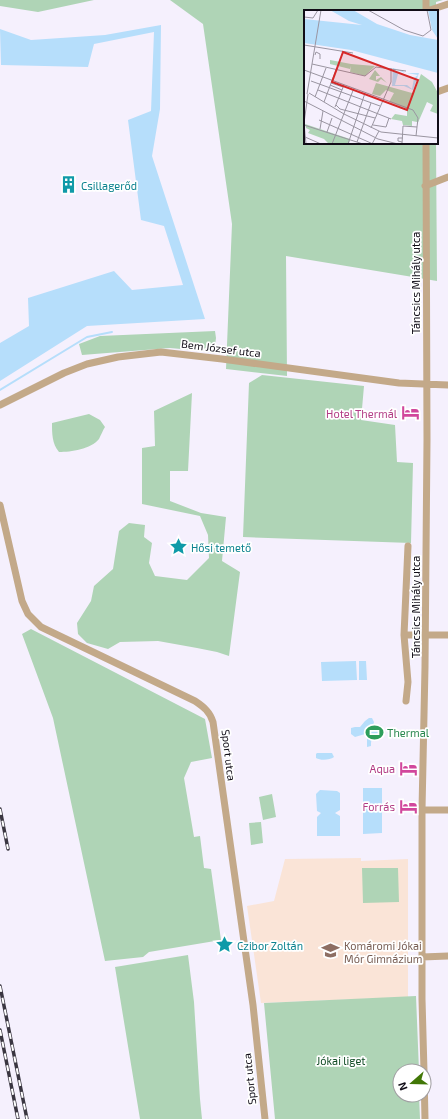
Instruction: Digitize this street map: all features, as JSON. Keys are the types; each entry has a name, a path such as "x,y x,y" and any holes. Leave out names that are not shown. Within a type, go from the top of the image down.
{"street":[{"path":"426,0 427,10"},
{"path":"430,10 448,4"},
{"path":"438,92 448,88"},
{"name":"Táncsics Mihály utca","path":"424,1063 422,810 427,448 426,144"},
{"path":"425,186 448,177"},
{"name":"Bem József utca","path":"0,405 64,373 87,364 118,357 161,352 399,383 448,385"},
{"name":"Sport utca","path":"0,505 17,584 28,614 41,627 195,701 208,711 214,722 253,1005 265,1119"},
{"path":"406,701 408,682 404,634 408,546"},
{"path":"404,634 448,635"},
{"path":"422,810 448,810"},
{"path":"422,957 448,956"},
{"name":"Táncsics Mihály utca","path":"425,1103 425,1119"}],"shaded area":[{"name":"Komáromi Jókai Mór Gimnázium","path":"361,858 361,861 408,859 408,997 261,1003 247,906 274,901 285,859"}],"green space":[{"path":"0,0 94,0 38,12 0,6"},
{"path":"170,0 443,0 436,2 436,10 304,10 304,144 436,144 437,281 286,256 287,376 226,369 232,224 203,24"},
{"path":"215,331 216,338 214,352 170,348 82,355 79,344 100,336"},
{"path":"262,375 364,386 361,420 395,425 397,462 413,463 411,543 243,537 249,383"},
{"path":"192,393 188,471 170,471 170,501 201,513 226,517 222,561 240,572 229,656 217,652 158,641 120,642 108,649 87,643 78,634 77,623 91,601 94,586 113,569 119,531 129,523 145,525 144,537 152,543 149,563 155,576 187,580 209,558 208,535 200,516 142,504 142,448 155,446 154,411"},
{"path":"89,414 100,420 105,427 99,439 86,448 75,451 59,452 52,434 52,423"},
{"path":"31,629 205,719 212,758 191,762 184,778 194,837 200,836 204,868 211,869 221,940 149,952 143,957 105,961 53,718 22,634"},
{"path":"272,794 276,817 263,820 259,797"},
{"path":"261,822 263,843 251,845 249,823"},
{"path":"362,868 398,868 399,902 363,903"},
{"path":"188,955 194,1002 202,1119 140,1119 115,967"},
{"name":"Jókai liget","path":"416,996 419,1063 392,1063 392,1103 419,1103 420,1119 275,1119 264,1003"}],"water":[{"path":"161,25 160,109 152,156 205,319 87,326 0,381 0,343 29,326 28,298 114,271 132,290 183,285 164,226 141,220 128,120 151,111 154,32 94,44 88,67 1,65 0,29 31,40 105,35"},
{"path":"356,661 357,680 322,681 321,662"},
{"path":"359,661 366,661 367,680 359,680"},
{"name":"Thermal","path":"369,718 372,718 374,722 372,729 379,725 382,726 383,731 373,737 371,746 367,747 367,737 365,734 355,737 351,734 351,728 360,727"},
{"path":"317,753 332,753 334,757 320,760 316,758"},
{"path":"363,788 382,788 382,833 363,834"},
{"path":"320,790 337,791 340,793 340,810 335,813 340,816 340,836 317,836 317,817 321,813 317,811 316,794"}],"waterway":[{"path":"0,390 87,337 112,332"}],"railway":[{"path":"0,809 8,849"},
{"path":"0,986 27,1119"},
{"path":"0,1030 18,1119"}],"place":[{"name":"Csillagerőd","path":"68,185"},
{"name":"Hotel Thermál","path":"410,413"},
{"name":"Hősi temető","path":"178,547"},
{"name":"Thermal","path":"374,732"},
{"name":"Aqua","path":"408,768"},
{"name":"Forrás","path":"408,806"},
{"name":"Czibor Zoltán","path":"224,945"},
{"name":"Komáromi Jókai Mór Gimnázium","path":"331,951"}]}
